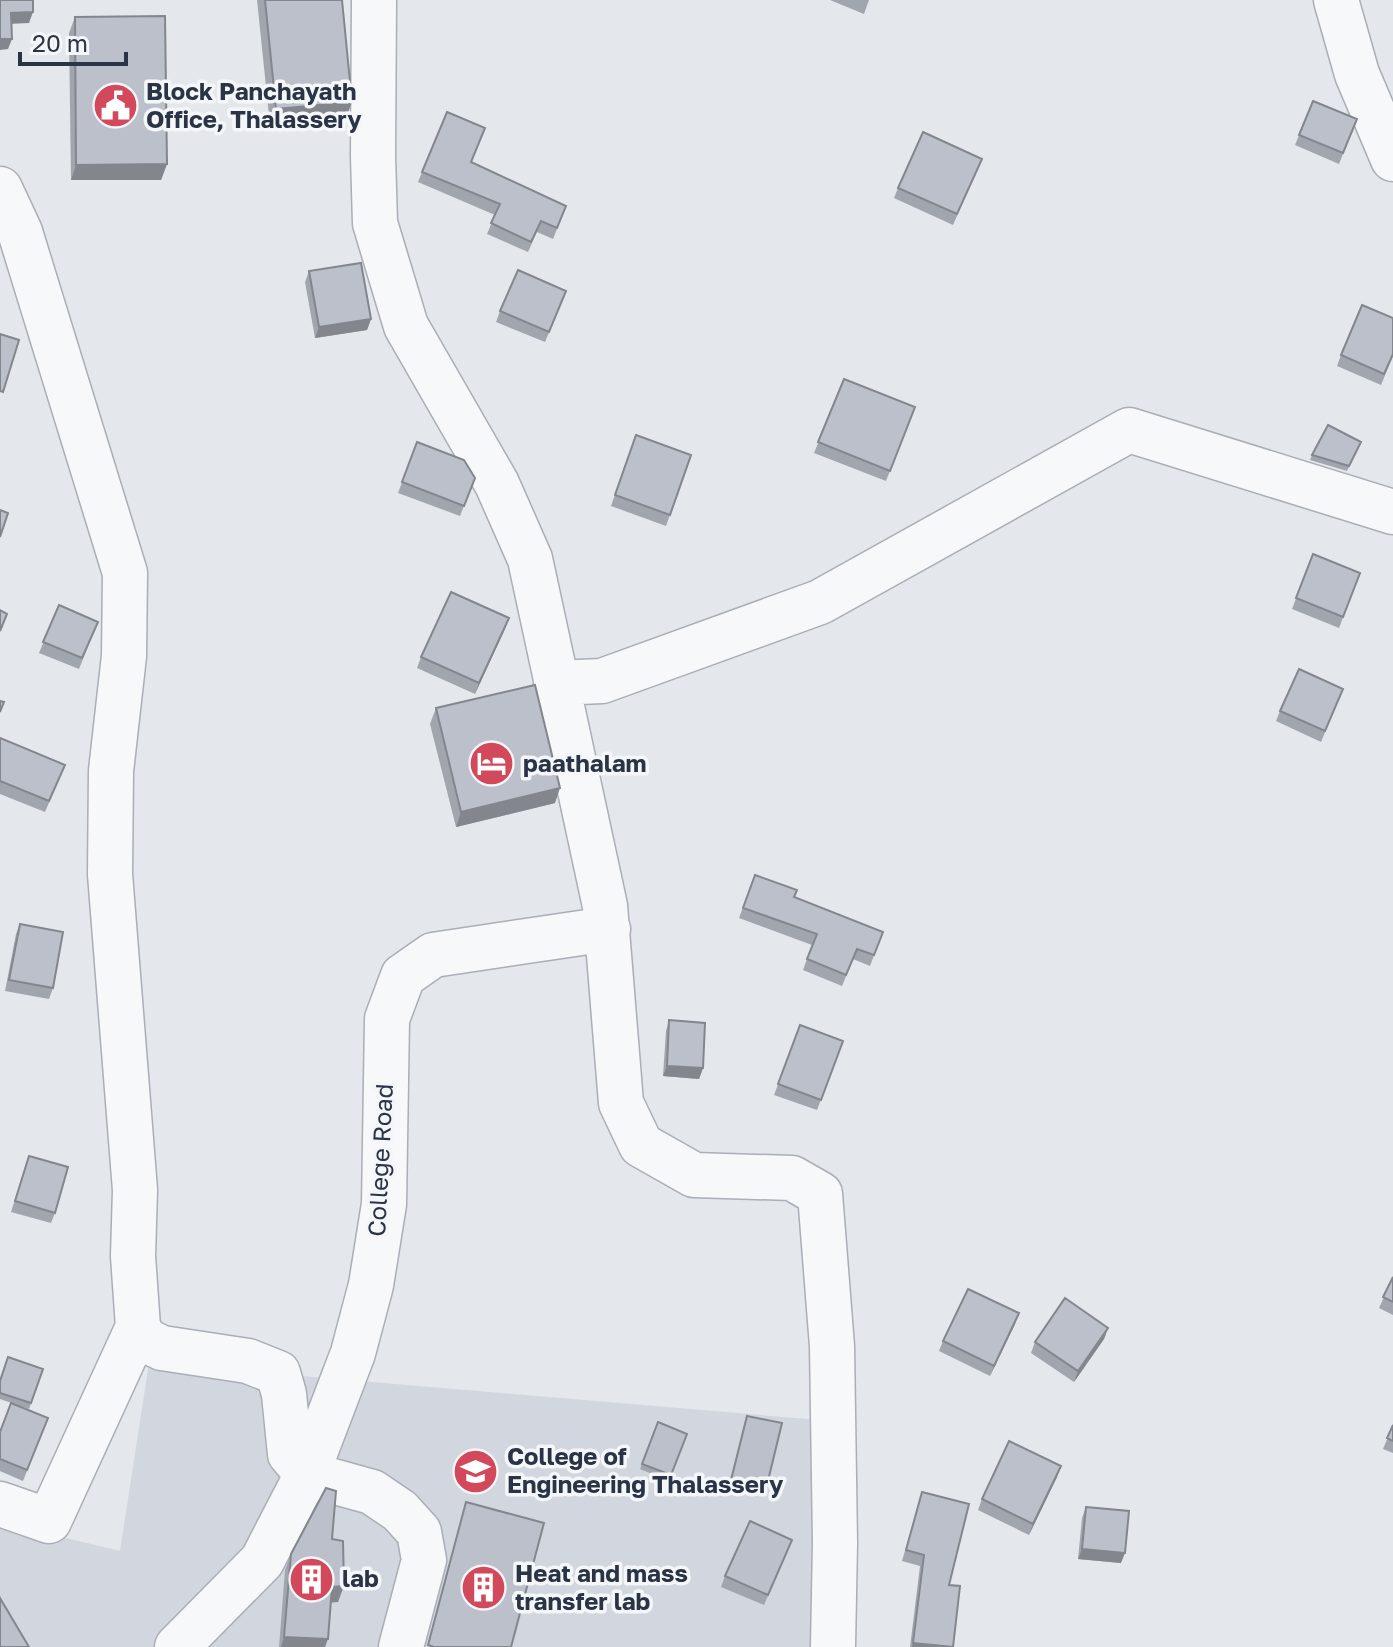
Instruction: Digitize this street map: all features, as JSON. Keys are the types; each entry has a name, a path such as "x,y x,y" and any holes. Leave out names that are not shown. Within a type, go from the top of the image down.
{"street":[{"path":"374,0 375,223 406,326 497,484 530,559 605,906 621,1103 641,1145 694,1175 792,1178 820,1194 832,1346 833,1647"},
{"path":"1336,0 1357,74 1393,159"},
{"path":"0,189 20,232 125,573 124,656 111,771 110,874 135,1190 133,1256 138,1327 145,1340 162,1348 248,1361 278,1373 284,1394 290,1454 307,1474 372,1492 400,1511 419,1532 424,1560 401,1647"},
{"path":"556,683 602,681 820,602 1129,430 1393,512"},
{"name":"College Road","path":"177,1647 262,1561 307,1474 353,1353 371,1285 384,1204 387,1019 403,976 433,955 608,929"},
{"path":"0,1504 49,1521 138,1327"}],"shaded area":[{"name":"College of Engineering Thalassery","path":"149,1363 819,1420 819,1647 0,1647 0,1522 120,1551"}],"building":[{"path":"0,0 33,0 33,12 11,13 12,39 0,39"},
{"path":"265,0 342,0 352,102 276,109"},
{"name":"Block Panchayath Office, Thalassery","path":"165,16 167,164 76,165 75,17"},
{"path":"1313,101 1357,119 1343,153 1299,135"},
{"path":"447,112 485,128 471,162 566,206 557,228 541,221 531,242 491,223 500,204 422,172"},
{"path":"923,132 982,159 957,214 898,188"},
{"path":"361,263 371,319 319,327 309,271"},
{"path":"518,270 566,291 549,332 500,311"},
{"path":"1362,305 1393,318 1393,354 1384,374 1341,355"},
{"path":"0,334 19,340 3,392 0,391"},
{"path":"844,379 915,407 890,471 818,442"},
{"path":"1328,425 1361,442 1349,466 1312,455"},
{"path":"636,435 691,455 670,515 615,495"},
{"path":"417,442 464,460 475,478 464,506 402,482"},
{"path":"0,510 8,513 0,537"},
{"path":"1313,554 1360,573 1343,617 1296,598"},
{"path":"451,592 509,618 479,683 421,657"},
{"path":"59,605 98,622 82,658 43,642"},
{"path":"0,610 7,614 0,631"},
{"path":"1299,669 1343,689 1325,731 1280,711"},
{"name":"paathalam","path":"535,685 560,788 461,812 436,708"},
{"path":"0,738 65,765 49,801 0,781"},
{"path":"755,875 797,890 794,897 883,932 874,955 857,949 846,975 807,959 817,934 743,908"},
{"path":"20,924 63,932 53,988 9,980"},
{"path":"669,1020 705,1023 703,1068 667,1066"},
{"path":"800,1025 843,1041 821,1100 778,1084"},
{"path":"29,1156 68,1167 55,1213 15,1201"},
{"path":"1393,1277 1393,1302 1383,1297"},
{"path":"968,1289 1019,1313 994,1366 943,1341"},
{"path":"1065,1298 1108,1328 1078,1371 1035,1342"},
{"path":"8,1357 43,1369 31,1403 0,1393 0,1381"},
{"path":"11,1403 48,1418 27,1470 0,1459 0,1432"},
{"path":"747,1416 782,1423 766,1489 731,1480"},
{"path":"658,1422 687,1434 671,1475 642,1464"},
{"path":"1393,1425 1393,1441 1387,1438"},
{"path":"1009,1441 1061,1466 1033,1524 982,1499"},
{"name":"lab","path":"326,1488 336,1491 332,1539 343,1541 344,1586 332,1587 328,1639 284,1637 291,1554"},
{"path":"922,1492 969,1504 949,1585 960,1586 953,1647 913,1643 924,1555 906,1550"},
{"name":"Heat and mass transfer lab","path":"466,1502 544,1523 511,1647 428,1645"},
{"path":"1086,1507 1129,1511 1125,1553 1082,1549"},
{"path":"750,1521 792,1540 768,1595 725,1576"},
{"path":"0,1598 29,1647 0,1647"}],"place":[{"name":"Block Panchayath Office, Thalassery","path":"115,106"},
{"name":"paathalam","path":"492,764"},
{"name":"College of Engineering Thalassery","path":"476,1471"},
{"name":"lab","path":"311,1579"},
{"name":"Heat and mass transfer lab","path":"484,1588"}]}
